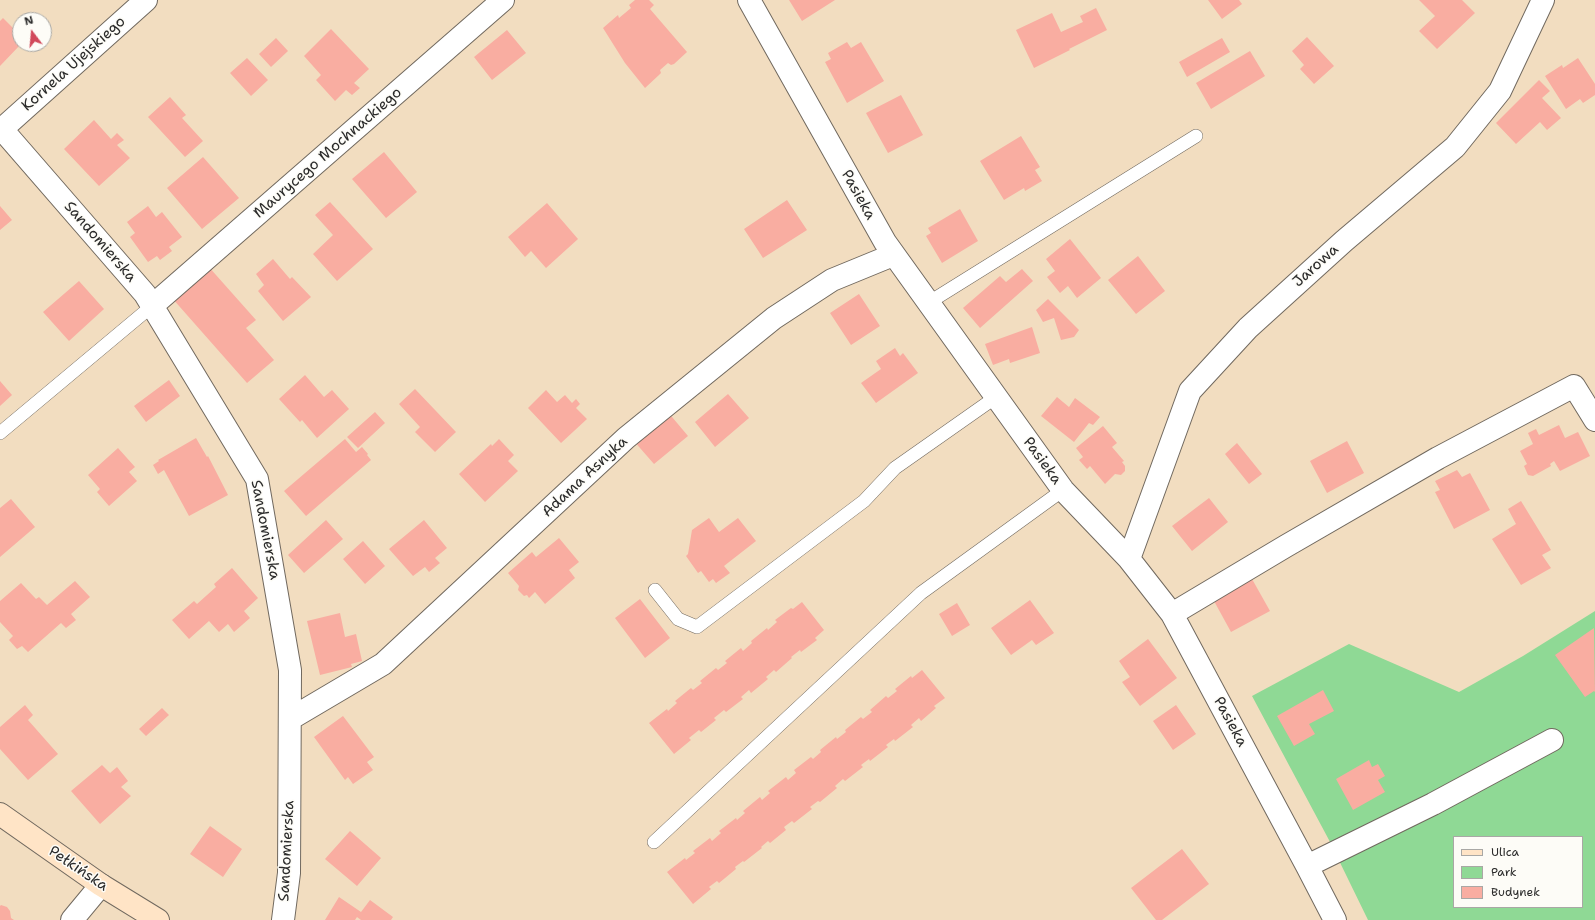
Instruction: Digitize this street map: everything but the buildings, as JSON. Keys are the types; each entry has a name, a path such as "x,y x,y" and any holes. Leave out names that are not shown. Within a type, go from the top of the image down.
{"street":[{"name":"Kornela Ujejskiego","path":"1,128 146,0"},
{"name":"Maurycego Mochnackiego","path":"152,306 503,0"},
{"name":"Pasieka","path":"748,0 885,242 1063,490 1128,559 1172,614 1308,866 1335,920"},
{"name":"Jarowa","path":"1128,559 1190,391 1248,328 1344,240 1455,147 1500,91 1543,0"},
{"name":"Sandomierska","path":"1,128 145,294 257,479 290,670 289,873 283,920"},
{"name":"Adama Asnyka","path":"290,719 383,664 626,438 774,318 832,280 894,255"},
{"path":"1172,614 1438,458 1574,386 1595,420"},
{"path":"1308,866 1433,804 1552,740"},
{"name":"Pełkińska","path":"0,814 101,885 158,920"},
{"path":"72,920 101,885"}],"lane":[{"path":"928,303 1196,136"},
{"path":"0,433 152,306"},
{"path":"655,590 678,619 697,627 864,501 895,468 996,397"},
{"path":"654,842 921,593 1063,490"}],"green space":[{"path":"1595,611 1595,920 1368,920 1329,840 1252,696 1349,644 1459,692 1523,656"}]}
